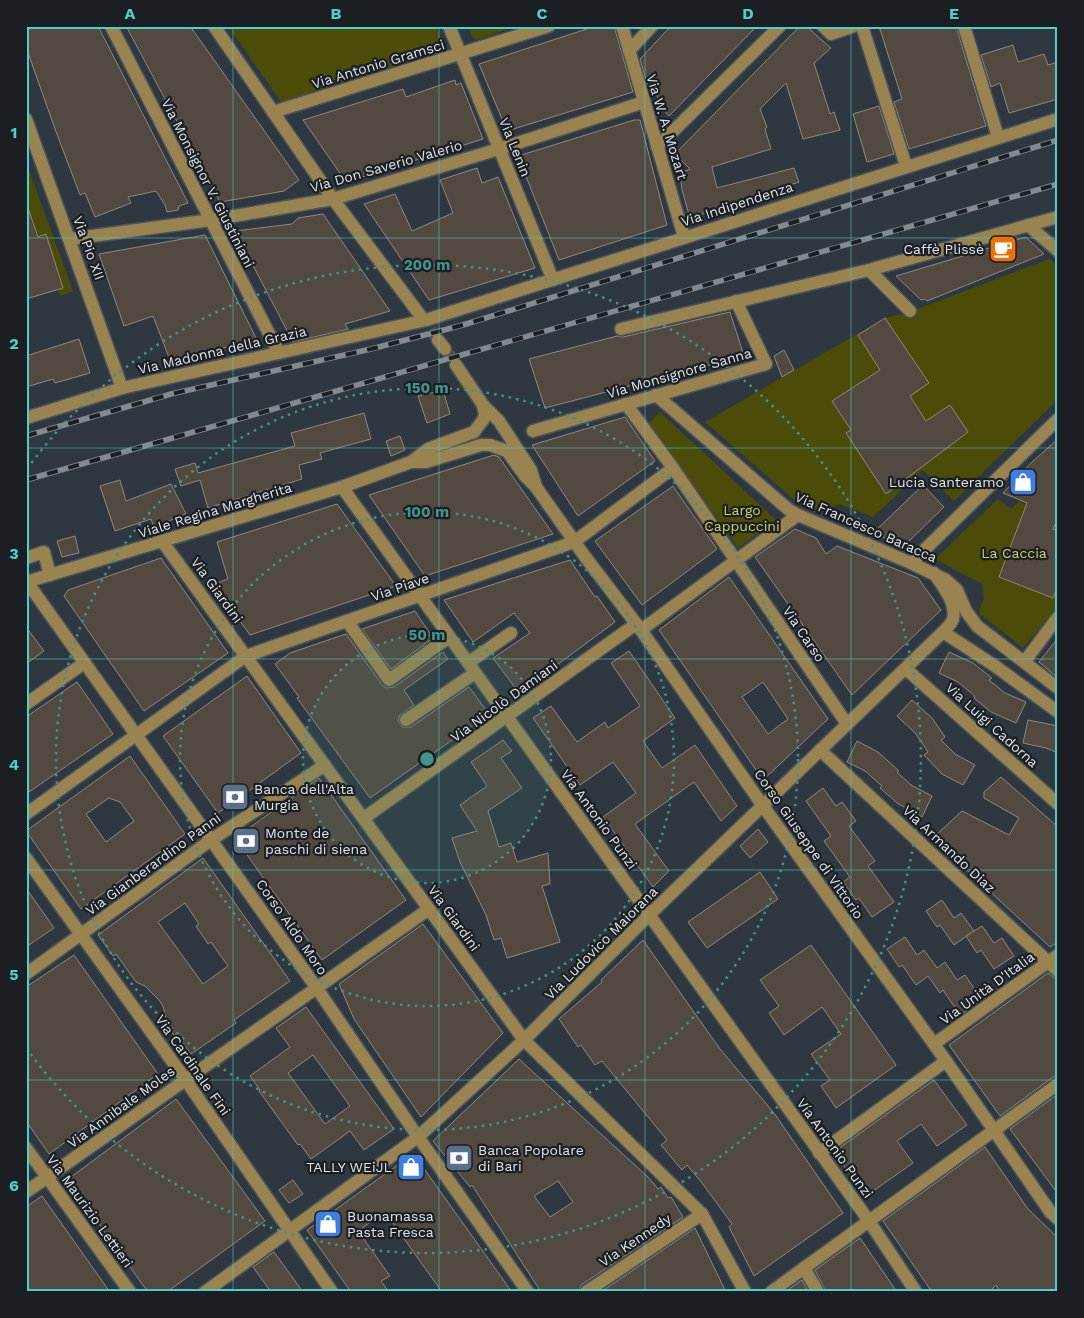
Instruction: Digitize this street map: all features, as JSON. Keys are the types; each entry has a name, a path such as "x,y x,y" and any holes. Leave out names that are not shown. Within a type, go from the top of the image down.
{"street":[{"name":"Via Monsignor V. Giustiniani","path":"111,26 279,352"},
{"path":"214,26 333,199 423,317"},
{"name":"Via Lenin","path":"449,26 553,280"},
{"name":"Via Antonio Gramsci","path":"273,112 549,26"},
{"name":"Via W. A. Mozart","path":"622,26 684,237"},
{"path":"629,51 652,26"},
{"path":"657,147 780,26"},
{"path":"827,30 854,26"},
{"path":"862,26 906,166"},
{"path":"964,26 998,137"},
{"name":"Via Don Saverio Valerio","path":"70,239 211,220 333,199 644,102"},
{"name":"Via Indipendenza","path":"423,317 553,280 1058,118"},
{"name":"Via Pio XII","path":"26,119 122,388"},
{"path":"620,329 869,270 1058,217"},
{"path":"1028,225 1058,251"},
{"path":"869,270 910,311"},
{"name":"Via Monsignore Sanna","path":"533,431 766,364 736,301"},
{"name":"Via Madonna della Grazia","path":"26,418 122,388 423,317"},
{"path":"456,365 483,405 499,421 531,470 536,487"},
{"name":"Via Francesco Baracca","path":"656,395 781,504 798,516 911,562 934,573 954,586 966,611 977,626 1058,688"},
{"path":"626,404 673,468 736,560"},
{"name":"Viale Regina Margherita","path":"26,582 342,487 410,462 428,449 474,432 485,415 483,405"},
{"path":"911,562 1057,423"},
{"name":"Viale Regina Margherita","path":"410,462 426,462 481,445 497,447 507,451 525,476 536,487"},
{"name":"Via Piave","path":"26,814 246,656 574,542 673,468"},
{"name":"Vía Antonio Punzi","path":"342,487 869,1221 916,1292"},
{"name":"Corso Giuseppe di Vittorio","path":"536,487 574,542 638,627 763,806 934,1044 1051,1213 1058,1219"},
{"name":"Via Nicolò Damiani","path":"364,818 798,516"},
{"name":"Via Giardini","path":"162,541 524,1040 702,1214 745,1292"},
{"path":"26,558 44,552 50,575"},
{"name":"Via Carso","path":"736,560 847,724"},
{"name":"Via Ludovico Maiorana","path":"205,1292 418,1136 524,1040 649,915 944,632 953,620 954,610 946,592 934,573"},
{"name":"Corso Aldo Moro","path":"26,582 316,987 528,1292"},
{"path":"1025,661 1058,617"},
{"path":"347,621 389,680 450,637"},
{"path":"944,632 1058,712"},
{"path":"406,720 472,668 511,633"},
{"path":"26,704 84,663"},
{"name":"Via Luigi Cadorna","path":"906,668 1058,804"},
{"name":"Via Armando Diaz","path":"820,750 1055,963"},
{"name":"Via Gianberardino Panni","path":"26,974 211,840 325,765"},
{"name":"Via Cardinale Fini","path":"26,858 185,1080 332,1292"},
{"name":"Via Annibale Moles","path":"26,1192 429,909"},
{"name":"Via Unità D'Italia","path":"934,1044 1055,963"},
{"path":"820,1153 946,1061"},
{"path":"770,1292 1058,1084"},
{"name":"Via Maurizio Lettieri","path":"26,1148 130,1292"},
{"name":"Via Kennedy","path":"586,1292 702,1214"},
{"path":"804,1268 818,1292"}],"green space":[{"path":"228,26 436,26 445,49 281,102"},
{"path":"468,26 517,26 476,40 471,35"},
{"path":"26,162 73,291 60,296 26,202"},
{"path":"1049,259 1058,266 1058,399 954,501 923,470 873,517 839,504 823,512 799,504 705,422 885,318 910,312"},
{"name":"Largo Cappuccini","path":"660,412 776,520 738,548 649,423"},
{"name":"La Caccia","path":"998,499 1011,509 1019,501 1058,522 1058,607 1023,648 980,614 979,609 984,599 982,584 935,559"}],"building":[{"path":"26,26 98,26 188,203 179,206 178,210 167,212 156,191 128,197 131,203 95,217 85,193 80,195 55,129 26,47"},
{"path":"126,26 190,26 299,180 284,191 220,202"},
{"path":"596,26 614,26 633,92 507,131 479,64"},
{"path":"671,26 757,26 669,116 662,108 653,85 648,87 640,59"},
{"path":"800,26 806,26 831,48 814,63 830,114 834,112 840,130 803,139 786,83 760,109 767,127 765,129 771,149 712,167 717,188 794,168 799,182 690,218 682,190 680,173 690,169 675,154"},
{"path":"888,26 956,26 986,126 909,149 894,102 902,99 880,29"},
{"path":"1013,45 1018,62 1044,54 1048,65 1058,62 1058,99 1009,113 1000,83 991,87 981,55"},
{"path":"455,80 456,85 461,83 483,139 346,182 303,120 403,89 406,97"},
{"path":"879,106 894,154 867,162 853,114"},
{"path":"634,120 640,120 667,225 559,260 518,156"},
{"path":"477,168 482,183 498,177 535,268 429,300 364,204 395,194 412,231 453,213 440,180"},
{"path":"28,208 38,237 46,234 63,288 26,299 26,209"},
{"path":"323,214 390,311 345,324 348,329 293,342 235,231 292,224 298,218"},
{"path":"205,235 256,338 245,343 170,360 153,316 124,326 99,254"},
{"path":"1026,237 1044,254 927,301 925,299 921,300 896,276"},
{"path":"730,312 744,356 545,408 529,359 617,336 623,337"},
{"path":"885,318 929,383 910,396 926,421 950,405 968,432 886,494 846,433 851,430 832,401 880,370 858,335"},
{"path":"79,339 90,373 55,383 53,379 26,387 26,356"},
{"path":"784,350 794,370 782,377 774,356"},
{"path":"443,390 450,414 427,423 418,396"},
{"path":"364,413 371,439 320,453 322,459 299,465 302,479 208,508 200,480 181,486 175,469 195,463 198,473 295,446 291,433"},
{"path":"625,417 655,461 578,516 532,445"},
{"path":"400,436 405,450 391,456 386,441"},
{"path":"1058,439 1058,518 1053,529 1058,531 1058,587 1053,598 999,577 1027,503 1003,493 1031,463"},
{"path":"494,455 499,457 553,534 425,576 369,495"},
{"path":"120,480 126,501 171,484 186,514 154,527 151,519 115,531 100,486"},
{"path":"923,485 944,507 904,546 873,533"},
{"path":"673,486 717,549 642,605 595,541"},
{"path":"337,504 396,586 250,635 214,584 228,579 217,542"},
{"path":"795,529 816,538 826,554 837,546 918,578 941,610 852,695 755,557"},
{"path":"75,536 79,553 62,557 57,541"},
{"path":"161,558 228,653 144,711 64,596 68,590"},
{"path":"570,560 595,597 597,596 615,622 519,693 493,658 530,633 514,613 473,642 444,600"},
{"path":"729,577 828,719 763,780 659,630","holes":["763,682 788,719 768,734 742,697"]},
{"path":"415,611 433,638 391,669 362,629"},
{"path":"26,627 44,651 26,664"},
{"path":"346,634 386,688 394,687 443,652 448,659 404,690 414,705 399,716 398,721 402,727 411,727 469,687 489,714 370,798 297,698 299,697 275,664 290,653"},
{"path":"1058,638 1058,678 1039,662"},
{"path":"629,651 675,718 643,741 662,768 695,745 737,806 721,821 694,782 635,824 669,871 653,887 603,817 636,793 613,762 580,785 533,718 551,706 577,742 605,722 608,728 640,706 611,663"},
{"path":"949,652 973,663 992,678 989,680 1005,693 1026,702 1016,723 991,712 958,682 939,673"},
{"path":"247,676 301,753 218,813 163,736"},
{"path":"77,682 113,734 26,794 26,717"},
{"path":"912,700 932,718 945,737 941,740 955,754 975,765 963,785 942,774 924,755 928,752 916,734 897,716"},
{"path":"1028,720 1058,726 1058,753 1046,748 1023,743"},
{"path":"503,740 512,751 501,758 522,788 488,811 499,847 511,843 517,862 548,853 550,884 542,886 560,942 507,958 501,938 494,940 486,915 460,862 452,838 477,831 460,805 487,786 471,762"},
{"path":"857,741 878,752 911,785 932,796 922,817 897,803 865,771 847,762"},
{"path":"130,756 185,834 81,909 26,831","holes":["109,798 120,802 134,821 106,842 86,814"]},
{"path":"1001,777 1058,827 1058,942 1050,947 935,841 935,836 962,811 1009,835 1019,818 984,798 984,792"},
{"path":"319,778 406,900 322,960 235,838"},
{"path":"823,788 836,806 842,802 856,821 849,826 875,861 868,866 894,902 872,917 859,898 856,900 843,882 850,877 824,841 831,836 806,801"},
{"path":"758,829 768,842 750,858 740,846"},
{"path":"203,858 290,981 234,1020 236,1023 191,1054 176,1034 175,1036 169,1029 163,1006 159,1000 145,986 136,982 116,954 113,956 98,935","holes":["185,903 199,924 196,926 208,944 211,942 228,966 203,984 158,922"]},
{"path":"760,872 778,899 707,948 688,922"},
{"path":"26,888 54,928 26,947"},
{"path":"942,900 954,918 961,913 974,931 954,945 940,925 937,927 926,911"},
{"path":"423,924 503,1033 421,1117 354,1019 339,984"},
{"path":"982,926 994,943 1002,938 1014,956 994,969 981,950 977,953 966,936"},
{"path":"905,937 917,955 924,950 937,968 945,962 957,980 965,975 982,1000 960,1015 943,990 940,993 928,976 916,985 902,965 899,967 887,949"},
{"path":"643,940 720,1049 774,1113 843,1213 754,1276 729,1227 732,1224 702,1183 687,1165 682,1170 661,1145 667,1140 602,1061 595,1065 581,1045 578,1047 559,1019 602,982 601,980"},
{"path":"811,945 896,1065 836,1108 821,1086 830,1080 811,1054 841,1034 822,1007 784,1035 769,1013 779,1006 760,980"},
{"path":"74,955 158,1074 49,1154 26,1121 26,987"},
{"path":"1048,973 1058,981 1058,1076 1053,1077 1000,1116 949,1045"},
{"path":"306,1007 394,1129 364,1150 350,1131 311,1159 300,1144 298,1145 250,1076 290,1047 276,1028","holes":["313,1055 350,1106 325,1124 288,1073"]},
{"path":"519,1059 648,1177 658,1189 661,1187 668,1198 671,1197 683,1217 581,1285 578,1292 541,1292 472,1185 470,1187 433,1141","holes":["558,1181 573,1202 550,1217 534,1196"]},
{"path":"934,1080 967,1125 937,1146 921,1124 897,1141 913,1163 866,1196 834,1152"},
{"path":"1058,1094 1058,1194 1010,1129"},
{"path":"176,1099 265,1221 167,1292 148,1292 67,1180"},
{"path":"985,1147 1028,1209 1058,1238 1058,1292 1000,1292 996,1285 989,1292 932,1292 883,1221"},
{"path":"410,1156 415,1156 512,1292 442,1292 385,1212 358,1231 390,1276 381,1281 389,1292 351,1292 307,1230"},
{"path":"293,1180 303,1194 289,1203 279,1190"},
{"path":"42,1196 110,1292 26,1292 26,1207"},
{"path":"695,1228 726,1292 601,1292"},
{"path":"860,1238 897,1292 826,1292 815,1270"},
{"path":"274,1252 303,1292 271,1292 253,1267"},
{"path":"802,1280 808,1292 785,1292"}],"tunnel":[{"path":"420,315 438,340"},
{"path":"445,349 456,365"}],"railway":[{"path":"26,436 171,394 371,349 463,325 1058,140"},
{"path":"26,480 1058,184"}],"place":[{"name":"Caffè Plissè","path":"1003,249"},
{"name":"Lucia Santeramo","path":"1023,482"},
{"name":"Banca dell'Alta Murgia","path":"235,797"},
{"name":"Monte de paschi di siena","path":"246,841"},
{"name":"Banca Popolare di Bari","path":"459,1158"},
{"name":"TALLY WEiJL","path":"411,1167"},
{"name":"Buonamassa Pasta Fresca","path":"328,1224"}]}
